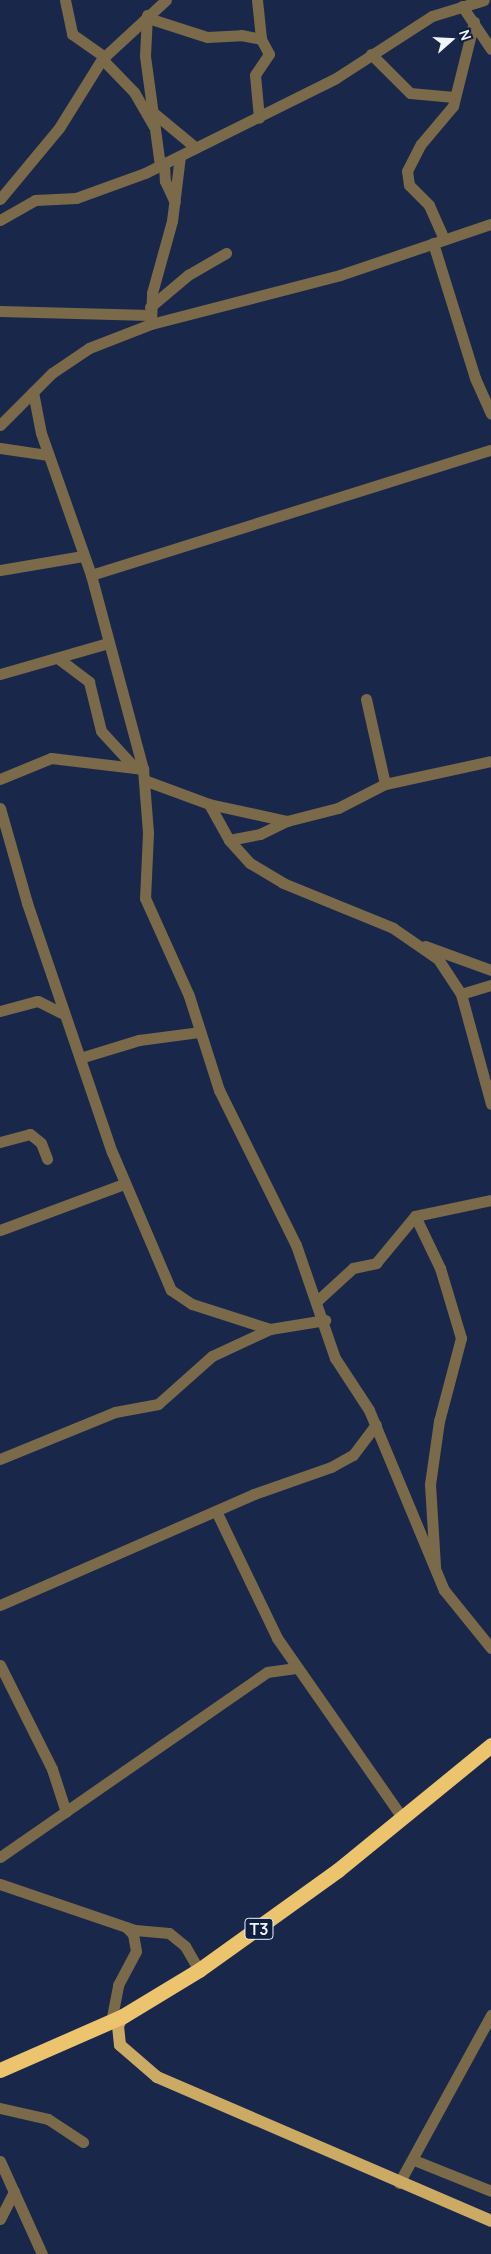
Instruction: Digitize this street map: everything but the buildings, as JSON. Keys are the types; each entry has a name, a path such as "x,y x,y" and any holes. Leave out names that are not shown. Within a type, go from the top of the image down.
{"highway":[{"name":"T3","path":"0,2070 117,2019 199,1970 338,1870 491,1745"}],"main road":[{"path":"117,2019 120,2045 157,2077 399,2183 491,2221"}],"street":[{"path":"65,0 72,34 103,58 134,92 158,133"},
{"path":"0,199 4,188 55,133 103,58 166,0"},
{"path":"257,0 261,39 269,54 255,76 259,118"},
{"path":"0,220 35,200 76,198 162,165 336,78 432,16 465,4 484,0"},
{"path":"465,4 491,49"},
{"path":"148,17 207,37 241,35 261,39"},
{"path":"148,17 145,47 162,165 165,181 175,202"},
{"path":"444,239 429,205 409,185 407,171 421,144 451,110 474,22"},
{"path":"371,54 410,92 454,97"},
{"path":"155,114 196,148"},
{"path":"150,315 175,202 180,156"},
{"path":"0,311 150,315 340,275 491,224"},
{"path":"433,243 475,378 491,414"},
{"path":"0,425 33,392 88,348 150,315 188,275 226,253"},
{"path":"33,392 48,456 91,575 140,772 148,833 145,898 180,974 219,1090 318,1300 343,1375 376,1425 435,1568 454,1607 491,1648"},
{"path":"0,448 48,456"},
{"path":"91,575 491,450"},
{"path":"0,570 83,556"},
{"path":"0,674 60,660 108,643"},
{"path":"60,660 89,682 101,731 140,772"},
{"path":"366,698 385,784"},
{"path":"0,779 51,758 140,772 209,804 287,821"},
{"path":"230,840 260,834 287,821 338,808 385,784 491,761"},
{"path":"209,804 230,840 250,863 282,883 393,928 422,946 448,971 461,994 491,1104"},
{"path":"0,808 65,1015 124,1184 171,1290 192,1304 270,1328"},
{"path":"422,946 491,970"},
{"path":"461,994 491,985"},
{"path":"0,1011 38,1001 55,1006 65,1015"},
{"path":"80,1058 139,1040 200,1032"},
{"path":"0,1142 30,1134 41,1143 47,1159"},
{"path":"0,1230 124,1184"},
{"path":"318,1300 352,1268 376,1263 415,1216 491,1200"},
{"path":"415,1216 442,1275 461,1338 439,1421 430,1484 435,1568"},
{"path":"0,1460 108,1414 158,1404 212,1356 270,1328 325,1320"},
{"path":"0,1605 216,1511 341,1462 360,1449 376,1425"},
{"path":"216,1511 255,1596 296,1668 402,1817"},
{"path":"0,1665 52,1769 66,1812"},
{"path":"0,1857 267,1672 296,1668"},
{"path":"0,1884 126,1927 177,1937 199,1970"},
{"path":"117,2019 118,1985 136,1951 133,1934 126,1927"},
{"path":"399,2183 414,2160 491,2014"},
{"path":"0,2108 48,2119 83,2142"},
{"path":"414,2160 491,2191"},
{"path":"0,2161 42,2254"},
{"path":"0,2219 14,2191"}]}
